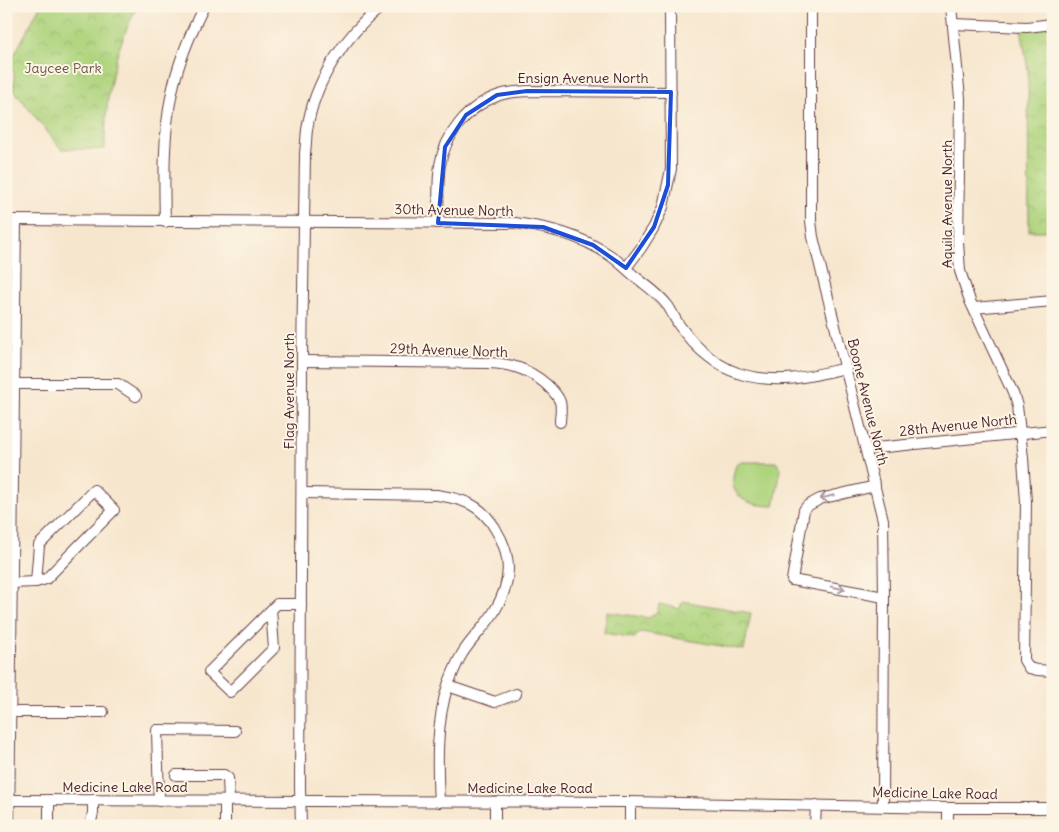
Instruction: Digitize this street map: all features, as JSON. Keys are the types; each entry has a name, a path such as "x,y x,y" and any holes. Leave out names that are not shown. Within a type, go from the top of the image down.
{"street":[{"path":"165,222 164,168 166,130 172,92 183,55 204,6"},
{"name":"Flag Avenue North","path":"301,826 302,361 307,129 314,104 336,55 354,33 382,6"},
{"path":"626,268 642,248 654,228 663,207 671,168 670,6"},
{"name":"Boone Avenue North","path":"811,6 813,237 883,520 883,806"},
{"name":"Aquila Avenue North","path":"951,6 960,98 958,255 960,271 964,287 1013,393 1017,406 1026,502 1024,660 1029,668 1053,671"},
{"path":"953,24 1027,27 1053,24"},
{"name":"Ensign Avenue North","path":"438,223 440,165 445,147 466,115 480,104 510,92 671,92"},
{"path":"9,826 7,800 11,583 9,480 11,220"},
{"name":"30th Avenue North","path":"11,220 515,224 542,227 570,234 612,256 654,291 668,306 678,324 691,341 726,368 747,376 769,380 812,377 846,368"},
{"path":"974,308 1053,301"},
{"name":"29th Avenue North","path":"302,361 479,362 506,364 522,369 537,377 553,390 560,402 560,422"},
{"path":"11,378 118,384 136,396"},
{"name":"28th Avenue North","path":"866,449 1053,430"},
{"path":"875,486 820,499 807,506 804,510 792,580 884,597"},
{"path":"11,583 36,582 46,579 114,510 94,490 39,545 36,582"},
{"path":"302,493 437,495 456,498 471,504 485,514 502,540 508,568 508,581 503,596 494,612 463,653 448,686 440,717 438,802"},
{"path":"271,610 274,648 230,692 209,672 271,610 277,604 301,604"},
{"path":"448,686 495,702 516,694"},
{"path":"10,712 102,712"},
{"path":"159,801 157,730 235,731"},
{"path":"176,775 224,775 228,778 225,826"},
{"name":"Medicine Lake Road","path":"7,800 630,802 1053,808"},
{"path":"49,800 49,826"},
{"path":"90,826 93,800"},
{"path":"495,802 495,826"},
{"path":"630,802 630,826"},
{"path":"815,826 816,805"},
{"path":"948,808 948,826"}],"highlighted area":[{"path":"527,91 671,92 668,185 654,227 626,268 593,245 543,227 438,223 445,147 466,115 497,95"}],"green space":[{"name":"Jaycee Park","path":"40,6 138,6 122,40 112,75 105,130 105,149 61,149 12,88 14,76 9,65"},
{"path":"1053,24 1053,231 1029,231 1028,71 1021,27"},
{"path":"776,462 781,469 774,506 764,506 746,501 735,491 733,474 737,463"},
{"path":"682,601 751,613 744,650 641,632 634,638 604,633 607,612 649,618 658,611 659,604 680,609"}]}
